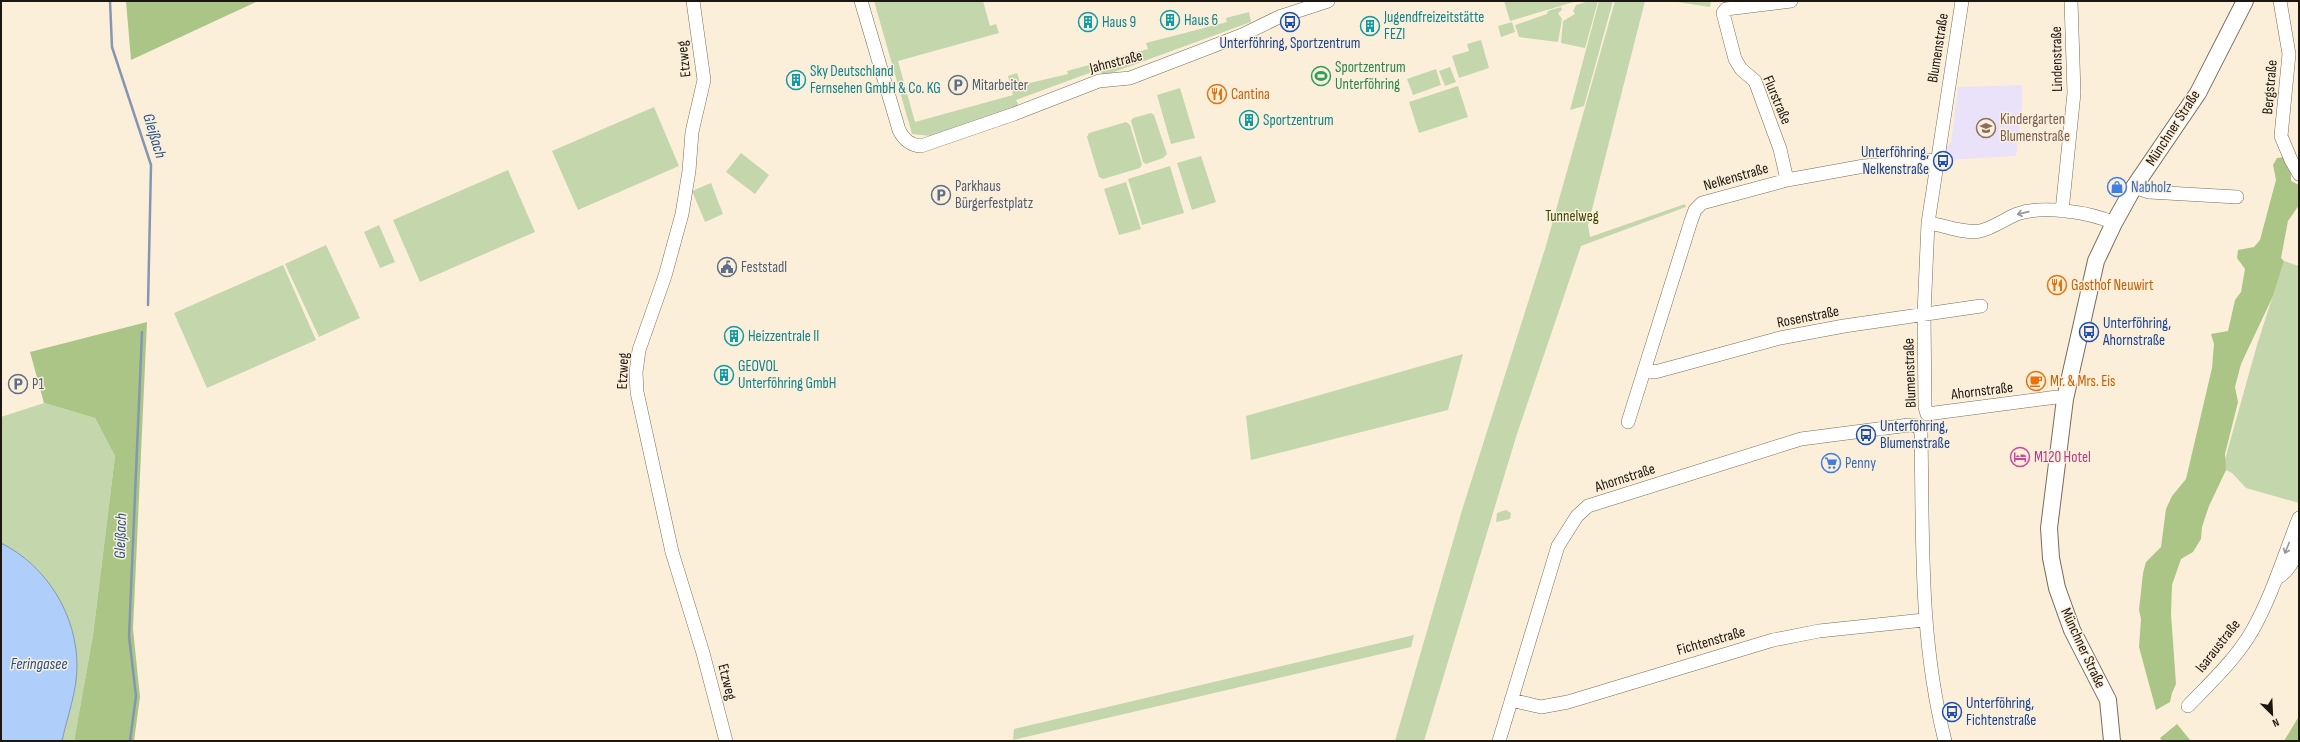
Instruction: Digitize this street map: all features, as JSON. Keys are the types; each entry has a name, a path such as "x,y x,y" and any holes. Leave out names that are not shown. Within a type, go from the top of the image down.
{"main road":[{"name":"Münchner Straße","path":"2111,741 2108,700 2072,630 2057,588 2051,558 2049,528 2065,399 2096,262 2114,223 2134,187 2198,93 2245,1"}],"street":[{"name":"Etzweg","path":"694,1 704,80 692,132 689,171 682,214 665,276 639,350 636,372 637,392 672,552 704,653 726,741"},
{"name":"Jahnstraße","path":"861,1 899,130 902,137 910,143 921,146 1014,114 1099,81 1130,78 1242,35 1279,17 1328,1"},
{"name":"Flurstraße","path":"1788,180 1780,149 1755,81 1741,69 1735,59 1723,13 1726,9 1791,1"},
{"name":"Blumenstraße","path":"1945,741 1938,713 1924,620 1921,536 1921,433 1918,426 1928,414 1925,407 1924,314 1928,223 1961,1"},
{"name":"Lindenstraße","path":"2062,211 2074,93 2071,1"},
{"name":"Bergstraße","path":"2280,1 2289,54 2281,136 2295,156 2299,174"},
{"name":"Nelkenstraße","path":"1628,422 1695,210 1702,203 1712,199 1788,180 1864,166 1937,160"},
{"path":"2134,187 2149,192 2237,197"},
{"path":"1928,223 1980,231 2018,213 2032,211 2062,211 2090,215 2114,223"},
{"name":"Rosenstraße","path":"1644,370 1655,372 1780,338 1981,306"},
{"name":"Ahornstraße","path":"1928,414 2057,397 2065,399"},
{"name":"Ahornstraße","path":"1499,741 1558,546 1573,522 1588,506 1801,439 1909,425 1918,426"},
{"name":"Isaraustraße","path":"2188,706 2225,666 2252,632 2276,579 2299,518"},
{"name":"Isaraustraße","path":"2276,579 2284,574 2293,562 2299,546"},
{"name":"Fichtenstraße","path":"1512,700 1541,707 1568,702 1773,640 1819,631 1924,620"}],"shaded area":[{"name":"Kindergarten Blumenstraße","path":"2022,85 2022,109 2016,156 1945,160 1947,146 1951,143 1958,87"}],"green space":[{"path":"126,1 258,1 131,60"},
{"path":"874,1 983,1 990,26 996,24 999,33 898,61 915,122 1013,95 1008,76 1017,73 1021,85 1068,74 1067,71 1148,49 1146,43 1227,22 1226,18 1249,12 1251,22 1103,76 1100,69 1016,100 1020,108 940,137 912,134"},
{"path":"1504,1 1577,1 1510,21"},
{"path":"1589,1 1598,1 1585,48 1561,43 1563,21 1575,14 1573,11 1576,5"},
{"path":"1599,1 1613,1 1584,106 1570,110"},
{"name":"Tunnelweg","path":"1615,1 1645,1 1588,225 1590,237 1685,204 1686,207 1581,246 1516,437 1424,741 1395,741 1463,507 1545,249"},
{"path":"1671,1 1711,1 1710,7"},
{"path":"1561,7 1562,10 1558,13 1562,19 1558,42 1519,37 1515,25 1547,14 1548,11"},
{"path":"1512,22 1515,32 1501,37 1498,26"},
{"path":"1481,40 1489,68 1459,78 1452,56 1469,51 1467,44"},
{"path":"1450,67 1456,82 1445,86 1439,71"},
{"path":"1436,69 1441,85 1413,95 1407,79"},
{"path":"1458,86 1468,117 1419,133 1409,102"},
{"path":"1180,88 1195,138 1171,144 1157,95"},
{"path":"654,107 679,166 578,210 552,151"},
{"path":"1151,113 1154,115 1167,154 1163,158 1146,164 1143,162 1131,121 1133,118"},
{"path":"1126,122 1130,125 1142,164 1140,168 1103,179 1099,177 1087,137 1089,133"},
{"path":"741,153 769,175 755,194 726,172"},
{"path":"1201,156 1216,202 1192,210 1177,163"},
{"path":"2286,157 2291,167 2291,181 2299,185 2299,205 2288,221 2281,258 2284,261 2273,296 2241,364 2235,387 2238,402 2225,454 2226,470 2209,506 2202,527 2201,539 2193,552 2181,559 2172,585 2171,614 2176,684 2170,702 2156,710 2139,647 2141,619 2139,610 2143,573 2146,562 2161,547 2166,509 2172,496 2186,479 2212,368 2214,344 2211,334 2228,331 2235,300 2241,292 2245,269 2237,258 2238,250 2254,247 2260,240 2276,180 2273,165 2277,158"},
{"path":"1170,166 1184,213 1142,225 1128,179"},
{"path":"508,170 535,232 420,282 393,220"},
{"path":"1126,182 1141,229 1119,235 1104,189"},
{"path":"711,183 723,214 705,222 692,191"},
{"path":"379,225 395,262 380,268 364,232"},
{"path":"326,245 360,318 319,337 285,264"},
{"path":"2284,261 2299,266 2299,503 2246,488 2232,473 2226,470 2224,463 2257,345"},
{"path":"283,265 316,340 207,388 174,313"},
{"path":"147,322 133,629 140,697 134,741 74,741 93,635 115,456 95,418 44,403 30,352"},
{"path":"1463,354 1448,410 1251,460 1246,416"},
{"path":"44,403 95,418 115,456 93,635 74,741 62,741 74,694 77,675 76,647 72,628 56,594 45,579 32,565 1,543 1,417"},
{"path":"1506,510 1511,513 1510,519 1496,522 1497,513"},
{"path":"1414,635 1411,647 1013,740 1014,729"},
{"path":"2299,716 2299,741 2284,741"},
{"path":"2177,724 2191,741 2162,741 2160,738"}],"water":[{"name":"Feringasee","path":"1,543 32,565 45,579 56,594 72,628 76,647 77,676 74,695 62,741 1,741"}],"waterway":[{"name":"Gleißach","path":"110,1 112,47 151,165 148,305"},
{"name":"Gleißach","path":"130,741 136,696 129,636 142,332"}],"place":[{"name":"Haus 6","path":"1170,20"},
{"name":"Haus 9","path":"1088,22"},
{"name":"Unterföhring, Sportzentrum","path":"1290,22"},
{"name":"Jugendfreizeitstätte FEZI","path":"1370,26"},
{"name":"Sportzentrum Unterföhring","path":"1321,76"},
{"name":"Sky Deutschland Fernsehen GmbH & Co. KG","path":"796,80"},
{"name":"Mitarbeiter","path":"958,85"},
{"name":"Cantina","path":"1217,94"},
{"name":"Sportzentrum","path":"1249,120"},
{"name":"Kindergarten Blumenstraße","path":"1986,128"},
{"name":"Unterföhring, Nelkenstraße","path":"1943,161"},
{"name":"Nabholz","path":"2117,187"},
{"name":"Parkhaus Bürgerfestplatz","path":"941,195"},
{"name":"Feststadl","path":"727,267"},
{"name":"Gasthof Neuwirt","path":"2057,285"},
{"name":"Unterföhring, Ahornstraße","path":"2089,332"},
{"name":"Heizzentrale II","path":"734,336"},
{"name":"GEOVOL Unterföhring GmbH","path":"724,375"},
{"name":"Mr. & Mrs. Eis","path":"2036,381"},
{"name":"P1","path":"18,384"},
{"name":"Unterföhring, Blumenstraße","path":"1866,435"},
{"name":"M120 Hotel","path":"2020,457"},
{"name":"Penny","path":"1831,463"},
{"name":"Unterföhring, Fichtenstraße","path":"1952,712"}]}
